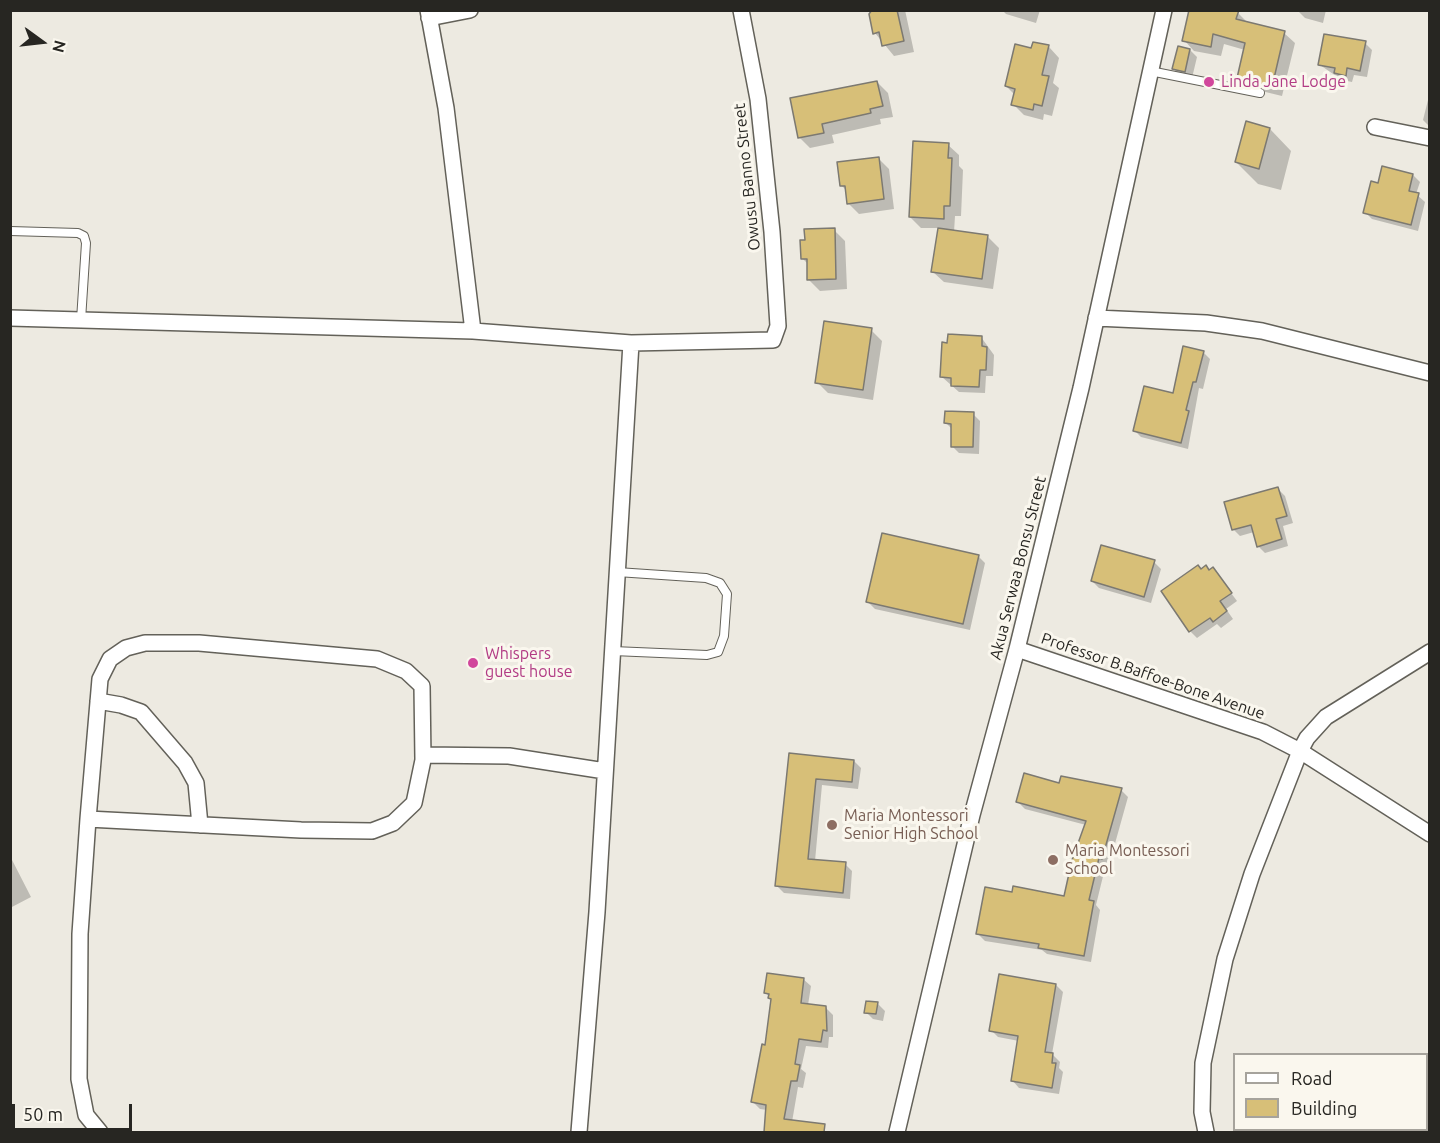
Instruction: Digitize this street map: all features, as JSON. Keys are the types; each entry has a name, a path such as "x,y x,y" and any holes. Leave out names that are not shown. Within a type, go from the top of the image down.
{"street":[{"path":"470,10 428,14 446,108 473,331"},
{"name":"Owusu Banno Street","path":"631,343 773,340 778,326 772,232 758,99 741,10"},
{"name":"Akua Serwaa Bonsu Street","path":"897,1132 972,815 1017,649 1096,318 1164,10"},
{"path":"1375,127 1430,138"},
{"path":"10,318 473,331 631,343 597,912 579,1132"},
{"path":"1096,318 1206,323 1262,331 1430,373"},
{"path":"88,819 372,831 393,823 414,803 423,755 422,686 406,671 376,659 198,643 145,643 126,648 110,658 100,678 88,819 80,934 80,1079 86,1115 100,1132"},
{"name":"Professor B.Baffoe-Bone Avenue","path":"1017,649 1238,723 1300,751 1430,834"},
{"path":"1206,1132 1202,1112 1203,1063 1225,959 1252,874 1300,751 1307,738 1326,717 1430,652"},
{"path":"98,701 121,705 141,712 185,763 196,783 200,825"},
{"path":"423,755 509,756 606,771"}],"lane":[{"path":"1150,71 1260,93"},
{"path":"10,231 78,233 84,236 86,243 81,320"},
{"path":"613,651 707,655 718,652 724,636 727,594 720,583 706,578 618,572"}],"building":[{"path":"872,10 897,10 904,41 882,46 879,32 873,34 869,14"},
{"path":"1189,10 1239,10 1236,19 1285,31 1272,87 1237,78 1245,43 1213,34 1211,47 1182,41"},
{"path":"1324,34 1366,41 1360,71 1347,68 1346,76 1334,73 1335,68 1318,65"},
{"path":"1033,42 1049,45 1042,75 1049,76 1042,106 1034,104 1033,110 1011,105 1015,89 1005,86 1015,44 1031,48"},
{"path":"1178,46 1190,49 1185,72 1172,69"},
{"path":"877,81 883,106 870,109 871,113 822,124 824,133 798,138 790,98"},
{"path":"1246,121 1270,128 1259,169 1235,162"},
{"path":"913,141 949,143 948,158 952,158 950,206 944,206 944,219 909,217"},
{"path":"879,157 884,199 847,204 845,186 840,186 837,162"},
{"path":"1382,166 1413,174 1409,191 1419,193 1411,225 1363,213 1371,181 1378,183"},
{"path":"835,228 836,279 807,280 807,259 801,259 800,240 805,240 804,229"},
{"path":"938,228 988,235 982,279 931,272"},
{"path":"824,321 872,328 863,390 815,383"},
{"path":"948,334 982,336 982,346 987,347 986,370 980,370 979,387 951,386 951,378 940,377 942,342 947,343"},
{"path":"1183,346 1204,351 1186,410 1189,411 1181,443 1133,431 1144,386 1173,393"},
{"path":"945,411 974,412 973,447 951,447 951,424 944,423"},
{"path":"1278,487 1287,516 1276,519 1282,539 1257,547 1251,525 1232,530 1224,502"},
{"path":"882,533 979,555 963,624 866,602"},
{"path":"1101,545 1155,560 1144,597 1091,581"},
{"path":"1198,565 1201,569 1206,565 1209,570 1213,567 1232,593 1220,601 1227,611 1213,622 1210,618 1189,632 1161,591"},
{"path":"789,753 854,760 852,782 816,779 808,859 846,862 843,893 775,886"},
{"path":"1024,773 1059,783 1061,776 1122,788 1102,859 1099,858 1089,900 1094,901 1084,956 1038,948 1039,944 976,934 985,887 1012,892 1013,886 1064,896 1072,860 1086,821 1016,802"},
{"path":"767,973 804,978 801,1003 826,1006 827,1031 823,1030 821,1042 799,1039 795,1064 800,1065 797,1081 791,1081 784,1119 825,1124 824,1132 764,1132 766,1105 751,1102 762,1044 765,1045 771,999 768,998 769,994 764,993"},
{"path":"999,974 1056,984 1045,1052 1053,1053 1052,1063 1056,1063 1052,1088 1011,1081 1018,1036 989,1031"},
{"path":"866,1001 878,1002 876,1014 864,1013"}],"place":[{"name":"Linda Jane Lodge","path":"1209,82"},
{"name":"Whispers guest house","path":"473,663"},
{"name":"Maria Montessori Senior High School","path":"832,825"},
{"name":"Maria Montessori School","path":"1053,860"}]}
